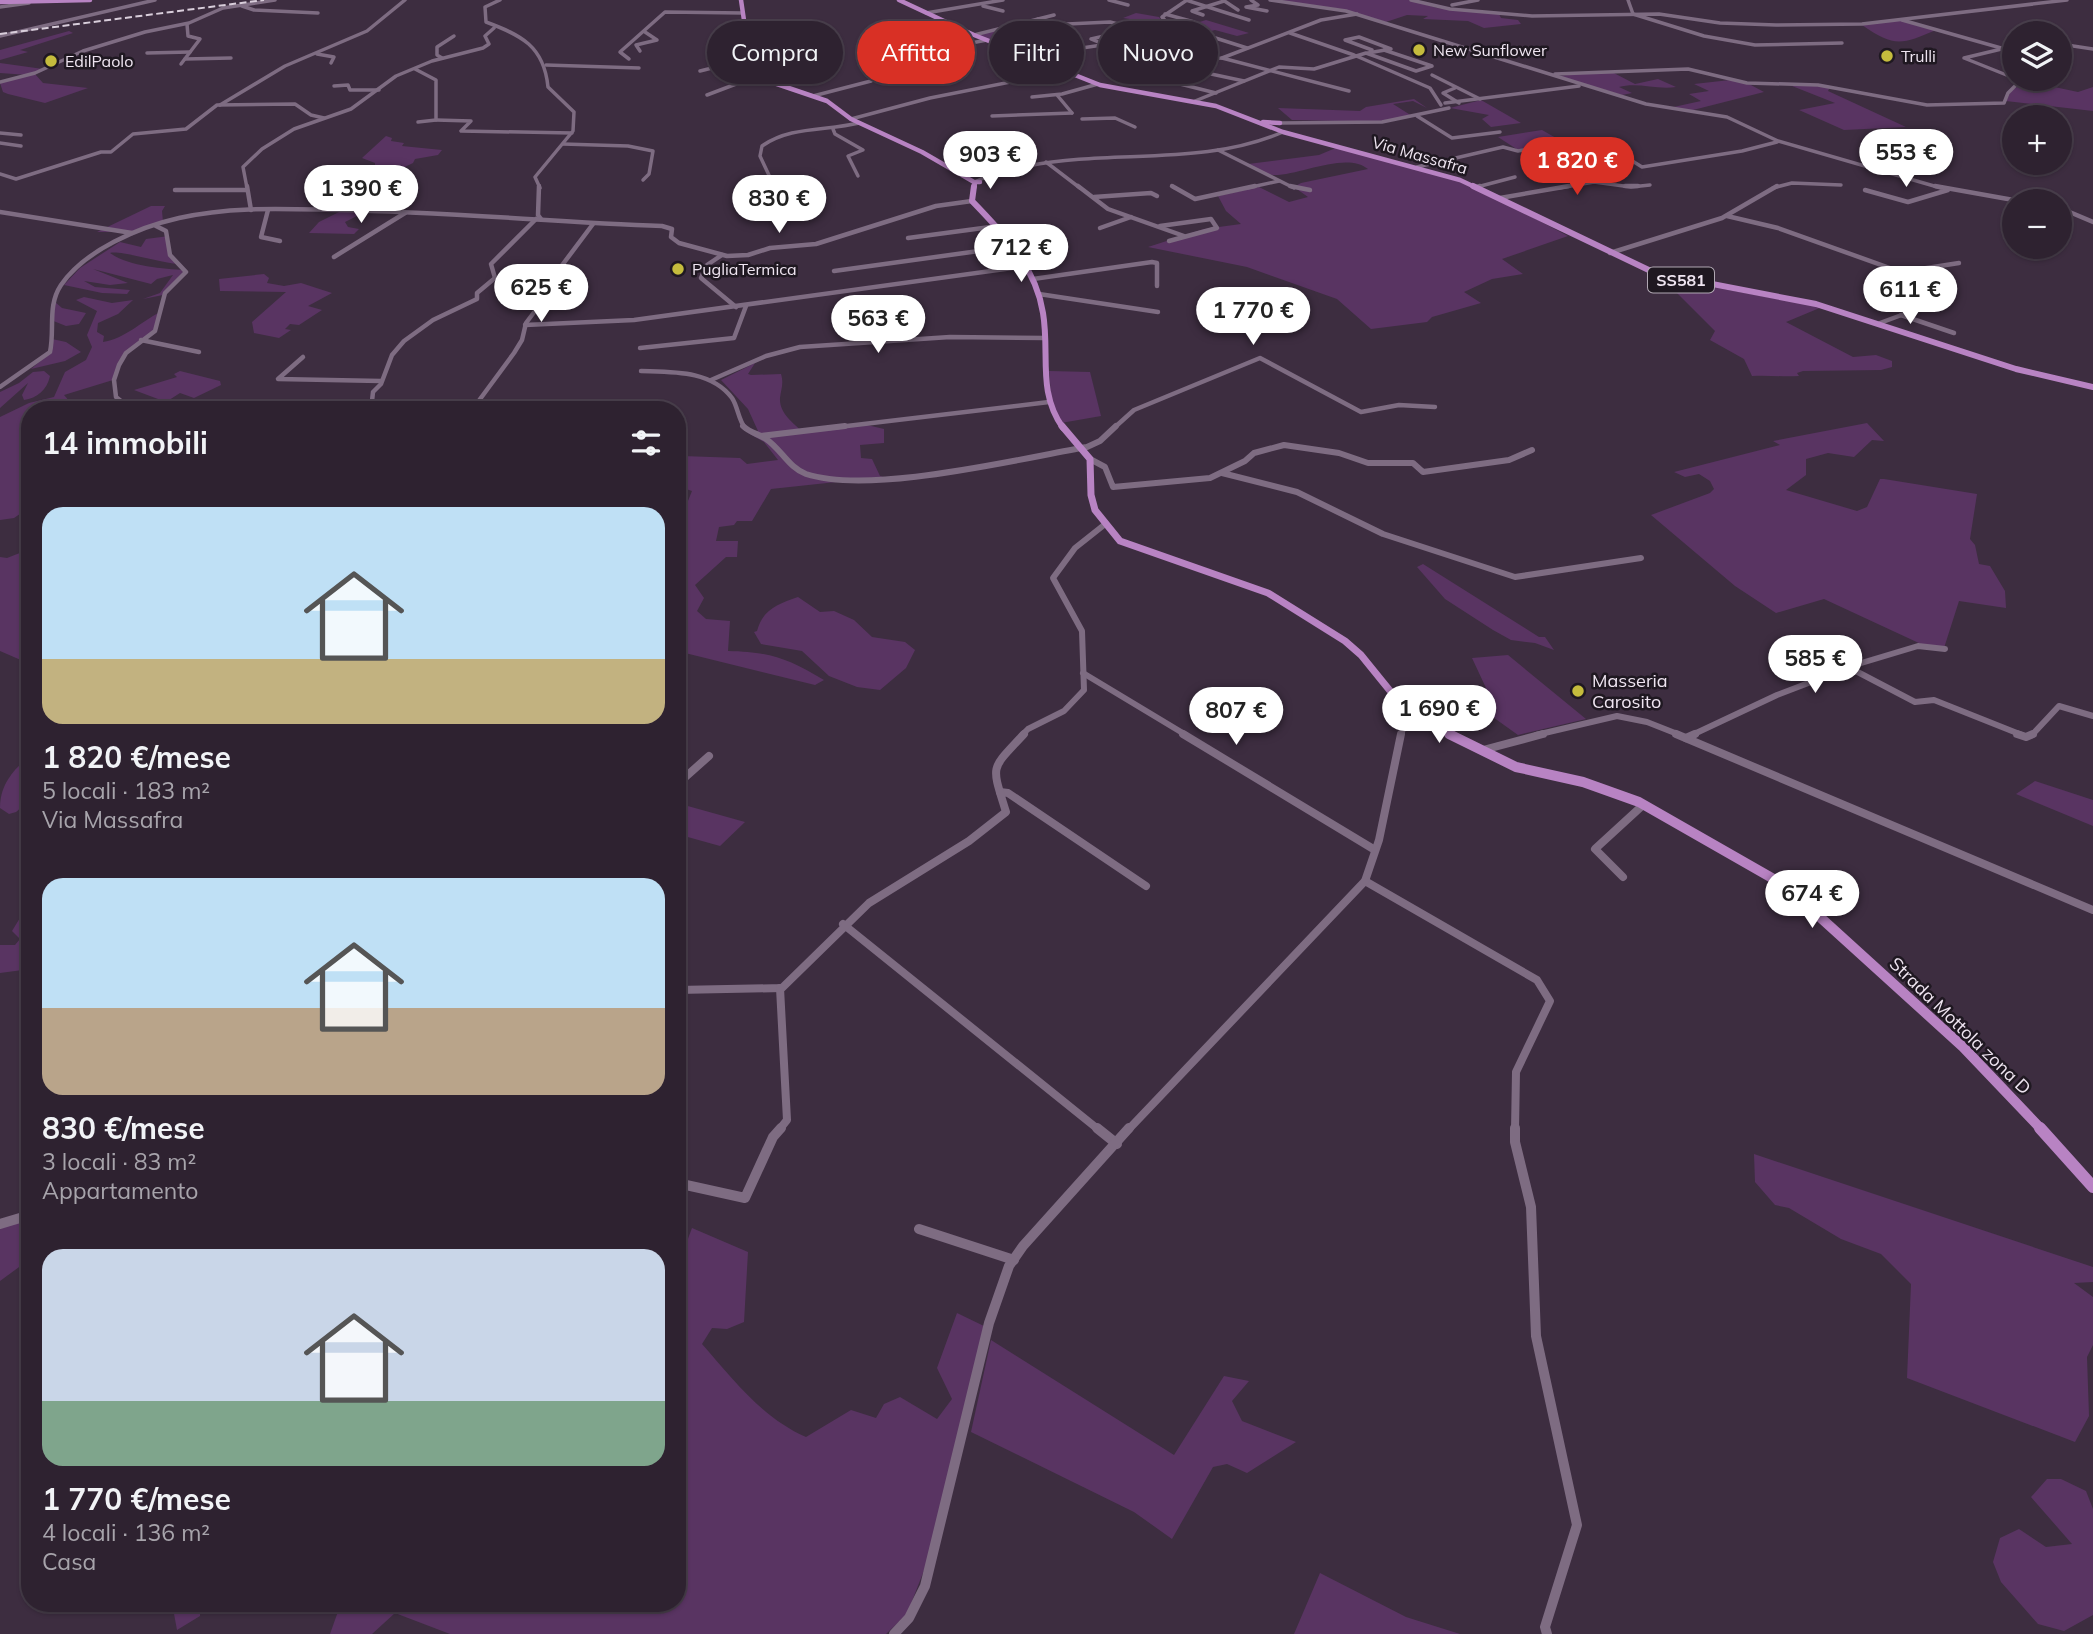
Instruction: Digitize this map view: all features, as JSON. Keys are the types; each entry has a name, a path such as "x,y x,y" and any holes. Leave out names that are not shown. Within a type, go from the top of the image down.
{"main road":[{"path":"0,2 90,0"},
{"path":"741,0 744,21"},
{"name":"Via Massafra","path":"899,0 943,21"},
{"name":"Via Massafra","path":"975,35 987,40"},
{"name":"Via Massafra","path":"1084,79 1098,84 1195,101 1263,125 1276,124 1283,132 1417,167 1477,187 1609,253 1672,278 1816,304 2023,371 2093,387"},
{"path":"775,84 827,101 851,119 922,152 977,183 972,201 1015,246 1039,294 1049,402 1064,431 1090,459 1091,495 1104,525"},
{"path":"1251,120 1276,124"},
{"name":"Strada Mottola zona D","path":"1104,525 1120,541 1133,547 1246,583 1268,593 1345,641 1361,655 1408,713 1516,767 1583,782 1643,805 1772,878 1800,899 1964,1047 2071,1160 2093,1187"}],"street":[{"path":"0,36 155,0"},
{"path":"0,82 35,73 83,51 145,32 187,24 218,10 275,0"},
{"path":"0,174 16,179 101,152 111,152 135,134 185,130 240,90 264,80 286,65 316,54 385,21 405,0"},
{"path":"372,401 373,392 379,389 393,352 423,324 447,310 477,299 478,293 495,278 491,264 538,219 540,188 535,177 572,133 574,112 548,87 545,65 519,34 486,22 485,8 500,0"},
{"path":"926,13 1003,0"},
{"path":"1109,0 1128,5"},
{"path":"1164,21 1161,19 1165,14 1186,0 1249,20"},
{"path":"1251,0 1258,5 1246,8 1268,11"},
{"path":"1270,0 1357,14 1652,106 1716,114 1737,120 1778,141 1948,190 2002,198"},
{"path":"1411,0 1450,9 1532,16 1659,13 1720,23 1763,25 1862,24 2067,0"},
{"path":"1452,5 1478,0"},
{"path":"1628,0 1633,14"},
{"path":"2009,0 2021,5"},
{"path":"1203,15 1192,11 1224,1 1238,10"},
{"path":"0,7 33,2"},
{"path":"238,5 254,9 318,13"},
{"path":"979,5 1003,11"},
{"path":"629,59 620,52 622,47 645,32 666,11 743,13"},
{"path":"1165,14 1190,21"},
{"path":"1222,58 1321,20 1357,14"},
{"path":"1633,14 1704,36 1755,45 1842,43"},
{"path":"1021,15 1036,20 1065,23 1098,22"},
{"path":"975,35 1054,15"},
{"path":"1898,19 2001,48"},
{"path":"181,64 200,39 188,36 187,24"},
{"path":"251,210 243,169 247,161 294,129 351,109 413,69 442,58 483,48 489,44 485,36 494,27"},
{"path":"639,51 636,45 657,40 645,32"},
{"path":"1289,33 1353,55 1430,88 1455,88"},
{"path":"442,58 437,55 437,47 454,36"},
{"path":"1195,101 1287,66 1314,69 1353,55 1376,52 1391,49 1359,37 1345,40 1376,52"},
{"path":"1218,39 1248,48"},
{"path":"975,42 987,40"},
{"path":"2072,46 2093,49"},
{"path":"2001,48 1964,58 2002,73"},
{"path":"1368,53 1416,71 1432,66 1384,50"},
{"path":"147,53 190,52"},
{"path":"316,54 334,57 331,62"},
{"path":"185,59 231,58"},
{"path":"1218,58 1349,91"},
{"path":"545,65 639,68"},
{"path":"413,69 427,73 437,83 436,120"},
{"path":"700,71 707,69"},
{"path":"1399,76 1434,69"},
{"path":"1549,74 1688,69 1746,83 1818,85 1948,107 2004,103 2010,91"},
{"path":"1218,75 1245,81"},
{"path":"1432,75 1481,99"},
{"path":"707,95 736,84"},
{"path":"813,96 858,84"},
{"path":"851,119 930,98 1003,84"},
{"path":"1032,97 1057,95 1098,84"},
{"path":"1180,85 1216,93"},
{"path":"1276,124 1326,119 1373,123 1416,116 1440,106 1583,85"},
{"path":"334,86 379,90"},
{"path":"1430,88 1440,106"},
{"path":"1447,90 1443,93 1460,103"},
{"path":"1057,95 1072,113 1087,123"},
{"path":"220,105 295,104 311,115 324,118"},
{"path":"1440,106 1449,106"},
{"path":"992,116 1072,113"},
{"path":"1416,116 1452,138 1500,132"},
{"path":"1082,120 1115,118 1135,127"},
{"path":"418,122 471,121 461,131 572,133"},
{"path":"747,215 786,210 760,156 762,146 775,136 789,132 833,129 859,123"},
{"path":"833,129 835,134 863,150 848,156 858,176"},
{"path":"977,183 985,176 1046,162 1217,150 1263,143 1283,132"},
{"path":"0,133 21,135"},
{"path":"0,143 15,134"},
{"path":"1417,167 1503,147 1518,151 1573,141 1599,152"},
{"path":"1626,157 1639,165 1647,166 1742,151 1778,141"},
{"path":"0,143 21,146"},
{"path":"563,144 628,146 653,151 649,174 643,180"},
{"path":"1217,150 1298,190 1310,191"},
{"path":"1046,162 1108,209 1184,236"},
{"path":"1477,187 1515,177"},
{"path":"1609,253 1685,233 1727,216 1781,184 1801,180 1826,188 1841,185"},
{"path":"1172,186 1195,199 1279,181"},
{"path":"1500,198 1594,182 1630,187 1650,185"},
{"path":"175,190 247,190"},
{"path":"1865,190 1908,202 1948,190"},
{"path":"1093,197 1151,193 1157,196"},
{"path":"0,387 50,352 49,316 54,298 65,281 82,265 136,233 182,218 251,210 405,212 669,227 671,237 678,243 723,254 748,255 770,248 809,245 936,206 972,201"},
{"path":"268,210 261,237 280,241"},
{"path":"0,212 54,217 99,233 136,233"},
{"path":"334,257 405,212"},
{"path":"2072,213 2093,222"},
{"path":"1727,216 1778,228 1951,290 1942,302"},
{"path":"1100,228 1131,217"},
{"path":"1157,226 1211,219 1217,228 1169,241"},
{"path":"478,401 522,340 525,325 544,299 560,268 593,224"},
{"path":"121,401 117,397 114,380 126,353 155,331 165,293 186,272 170,258 170,239 166,230 156,226"},
{"path":"908,238 998,226"},
{"path":"834,271 1015,246"},
{"path":"723,254 706,265 701,278 736,307"},
{"path":"1033,279 1152,262 1157,263 1157,286"},
{"path":"1901,272 1959,262"},
{"path":"525,325 634,320 1027,267"},
{"path":"1039,294 1158,312"},
{"path":"1880,323 1931,304"},
{"path":"640,348 734,338 746,306"},
{"path":"1901,316 1954,333"},
{"path":"711,380 766,356 800,347 962,336 1045,338"},
{"path":"141,340 199,352"},
{"path":"303,357 278,379 381,381"},
{"path":"641,371 677,372 711,380 732,399 744,427 761,436 803,473 842,481 1080,448 1100,441 1134,410 1260,358 1361,412 1399,405 1436,407"},
{"path":"761,436 1049,402"},
{"path":"1090,459 1099,461 1109,472 1110,485 1113,487 1210,478 1254,453 1284,445 1339,453 1368,463 1413,463 1423,472 1509,460 1532,450"},
{"path":"1221,472 1297,492 1383,534 1515,578 1640,558"},
{"path":"686,990 780,988 843,924 901,880 986,832 1006,811 994,774 997,764 1028,729 1064,711 1084,690 1082,631 1053,578 1060,564 1104,525"},
{"path":"1686,738 1777,695 1850,668 1918,646 1945,649"},
{"path":"1850,668 1915,702 1934,700 2026,737 2031,736 2059,706 2093,716"},
{"path":"1083,673 1375,850"},
{"path":"894,1634 909,1618 925,1586 989,1323 1014,1260 1157,1097 1365,881 1408,713"},
{"path":"1483,750 1573,724 1617,716 1647,722 2093,910"},
{"path":"686,776 709,756"},
{"path":"1000,792 1008,793 1146,886"},
{"path":"1623,877 1595,849 1643,805"},
{"path":"1365,881 1538,981 1550,1001 1517,1072 1516,1142 1531,1207 1536,1336 1577,1525 1545,1628 1547,1634"},
{"path":"843,924 1117,1144"},
{"path":"686,1185 745,1198 773,1137 787,1120 780,988"},
{"path":"0,1224 21,1218"},
{"path":"919,1229 1014,1260"}],"shaded area":[{"path":"1275,0 1420,0 1417,2 1437,8 1499,14 1501,18 1518,20 1521,24 1484,28 1468,21 1423,19 1428,16 1407,15 1386,22 1342,9"},
{"path":"1136,13 1159,17 1162,21 1143,21 1123,18"},
{"path":"1901,20 1936,30 1914,39 1898,41 1882,37 1862,25"},
{"path":"1218,24 1249,33 1237,36 1218,31"},
{"path":"69,31 73,33 20,50 28,52 0,60 0,50"},
{"path":"989,32 989,40 976,35"},
{"path":"0,63 43,69 35,74 43,83 88,88 45,103 8,94 3,92 0,83 28,75 0,73"},
{"path":"1610,71 1635,84 1658,79 1676,87 1619,87 1632,93 1622,95 1558,76"},
{"path":"1730,80 1749,84 1764,92 1693,110 1669,108 1701,101 1689,94 1709,91 1694,84"},
{"path":"1787,84 1830,87 1828,91 1906,127 1844,130 1799,110 1835,103"},
{"path":"2093,87 2093,111 2072,109 2072,105 2006,101 2011,91 2078,92"},
{"path":"1414,99 1427,108 1413,101 1393,104 1412,116 1377,122 1292,120 1278,108 1360,111 1366,107"},
{"path":"1481,100 1521,123 1491,127 1482,119 1489,115 1450,108"},
{"path":"1542,130 1563,142 1518,150 1498,137"},
{"path":"386,136 392,138 391,141 404,143 402,146 442,150 438,155 415,159 413,163 386,176 364,170 375,166 375,163 362,158"},
{"path":"1338,147 1448,177 1479,189 1568,236 1502,259 1523,274 1492,279 1464,292 1481,303 1432,317 1427,322 1371,329 1337,299 1247,267 1148,247 1204,229 1241,224 1226,211 1218,196 1259,187 1289,202 1308,197 1294,187 1301,183 1368,169 1348,162 1273,175 1248,164 1319,155"},
{"path":"151,206 165,206 162,211 163,222 138,232 97,232"},
{"path":"341,211 365,212 345,222 348,227 359,229 354,234 309,233 319,222"},
{"path":"169,236 169,256 178,264 110,253 136,264 185,270 163,295 143,299 160,293 173,275 157,279 151,284 93,269 128,283 110,285 84,281 95,287 130,290 127,294 102,293 64,285 80,268 120,242 141,247 146,239"},
{"path":"264,274 269,278 267,283 284,286 301,283 332,293 308,306 322,310 299,325 290,324 285,329 291,330 279,338 254,333 252,322 286,292 220,291 219,279"},
{"path":"1666,282 1684,282 1822,307 1786,322 1853,357 1876,355 1892,361 1892,367 1881,370 1803,371 1797,373 1799,376 1752,376 1744,359 1710,340 1715,331"},
{"path":"84,297 112,303 133,300 118,314 98,323 97,332 104,336 103,342 125,334 160,312 154,331 122,357 113,380 64,395 69,401 37,401 54,397 65,372 86,360 92,347 87,335 97,311 76,300"},
{"path":"55,302 62,308 86,313 79,324 66,326 51,320"},
{"path":"52,339 66,342 81,352 65,361 31,369 52,351"},
{"path":"755,363 748,374 781,374 780,403 787,417 803,432 867,425 884,429 884,443 860,445 861,458 872,459 883,477 771,489 752,521 737,521 734,525 719,527 716,541 738,541 737,557 726,557 695,585 704,598 697,611 706,619 730,621 728,651 756,653 788,661 824,680 815,685 686,653 686,506 692,491 686,489 686,456 740,458 747,464 778,460 764,442 748,433 758,431 748,409 721,380"},
{"path":"44,371 50,376 41,393 24,400 22,395 28,383 0,408 0,392 19,383 33,372"},
{"path":"180,371 220,381 221,385 194,398 180,393 168,401 134,390 177,377 174,374"},
{"path":"1049,371 1090,372 1101,416 1061,423 1052,405"},
{"path":"21,407 21,513 14,518 0,520 0,417"},
{"path":"1867,423 1884,441 1872,440 1854,457 1828,453 1806,459 1806,475 1786,490 1857,511 1867,507 1880,479 1977,494 1970,539 1975,545 1979,564 1990,566 2005,591 2006,608 1959,601 1944,648 1921,644 1824,599 1776,613 1735,586 1651,515 1710,493 1714,489 1710,481 1699,474 1685,477 1674,472 1780,445 1773,441"},
{"path":"21,553 21,660 0,651 0,557 7,558"},
{"path":"1423,564 1539,637 1545,637 1554,650 1535,643 1511,640 1445,599 1417,567"},
{"path":"798,597 820,612 834,611 854,620 872,637 905,642 915,650 906,668 880,690 857,687 829,676 802,651 761,644 754,632 763,617 778,605"},
{"path":"1508,655 1586,719 1518,735 1490,715 1484,706 1486,688 1472,658"},
{"path":"21,764 21,808 9,814 0,808 2,792 13,772"},
{"path":"2035,781 2093,800 2093,826 2016,794"},
{"path":"686,806 745,822 720,846 686,837"},
{"path":"21,916 21,970 0,973 0,945 15,945 20,939 12,931"},
{"path":"1754,1154 2093,1267 2093,1282 2074,1283 2093,1297 2093,1345 2087,1357 2089,1416 2075,1442 1907,1378 1911,1284 1881,1254 1841,1239 1789,1208 1775,1205 1755,1182"},
{"path":"21,1220 21,1266 0,1281 0,1226"},
{"path":"692,1228 748,1252 744,1322 727,1329 712,1328 702,1344 762,1408 790,1429 806,1437 851,1410 876,1418 884,1404 900,1397 937,1419 952,1399 937,1368 957,1313 986,1327 935,1542 907,1614 886,1634 450,1634 395,1613 372,1634 330,1634 338,1612 686,1612 686,1244"},
{"path":"991,1340 1174,1455 1224,1376 1249,1381 1232,1401 1242,1421 1296,1442 1247,1473 1227,1464 1213,1467 1172,1539 1134,1512 971,1432"},
{"path":"2047,1479 2061,1479 2086,1491 2093,1509 2093,1615 2064,1631 2038,1624 2001,1582 1993,1562 2000,1538 2019,1529 2046,1547 2072,1544 2031,1497"},
{"path":"1320,1573 1406,1617 1460,1634 1294,1634"},
{"path":"174,1612 200,1612 200,1616 177,1630"}],"railway":[{"path":"0,34 264,0"}],"place":[{"name":"New Sunflower","path":"1419,50"},
{"name":"Trulli","path":"1887,56"},
{"name":"EdilPaolo","path":"51,61"},
{"name":"PugliaTermica","path":"678,269"},
{"name":"Masseria Carosito","path":"1578,691"}]}
